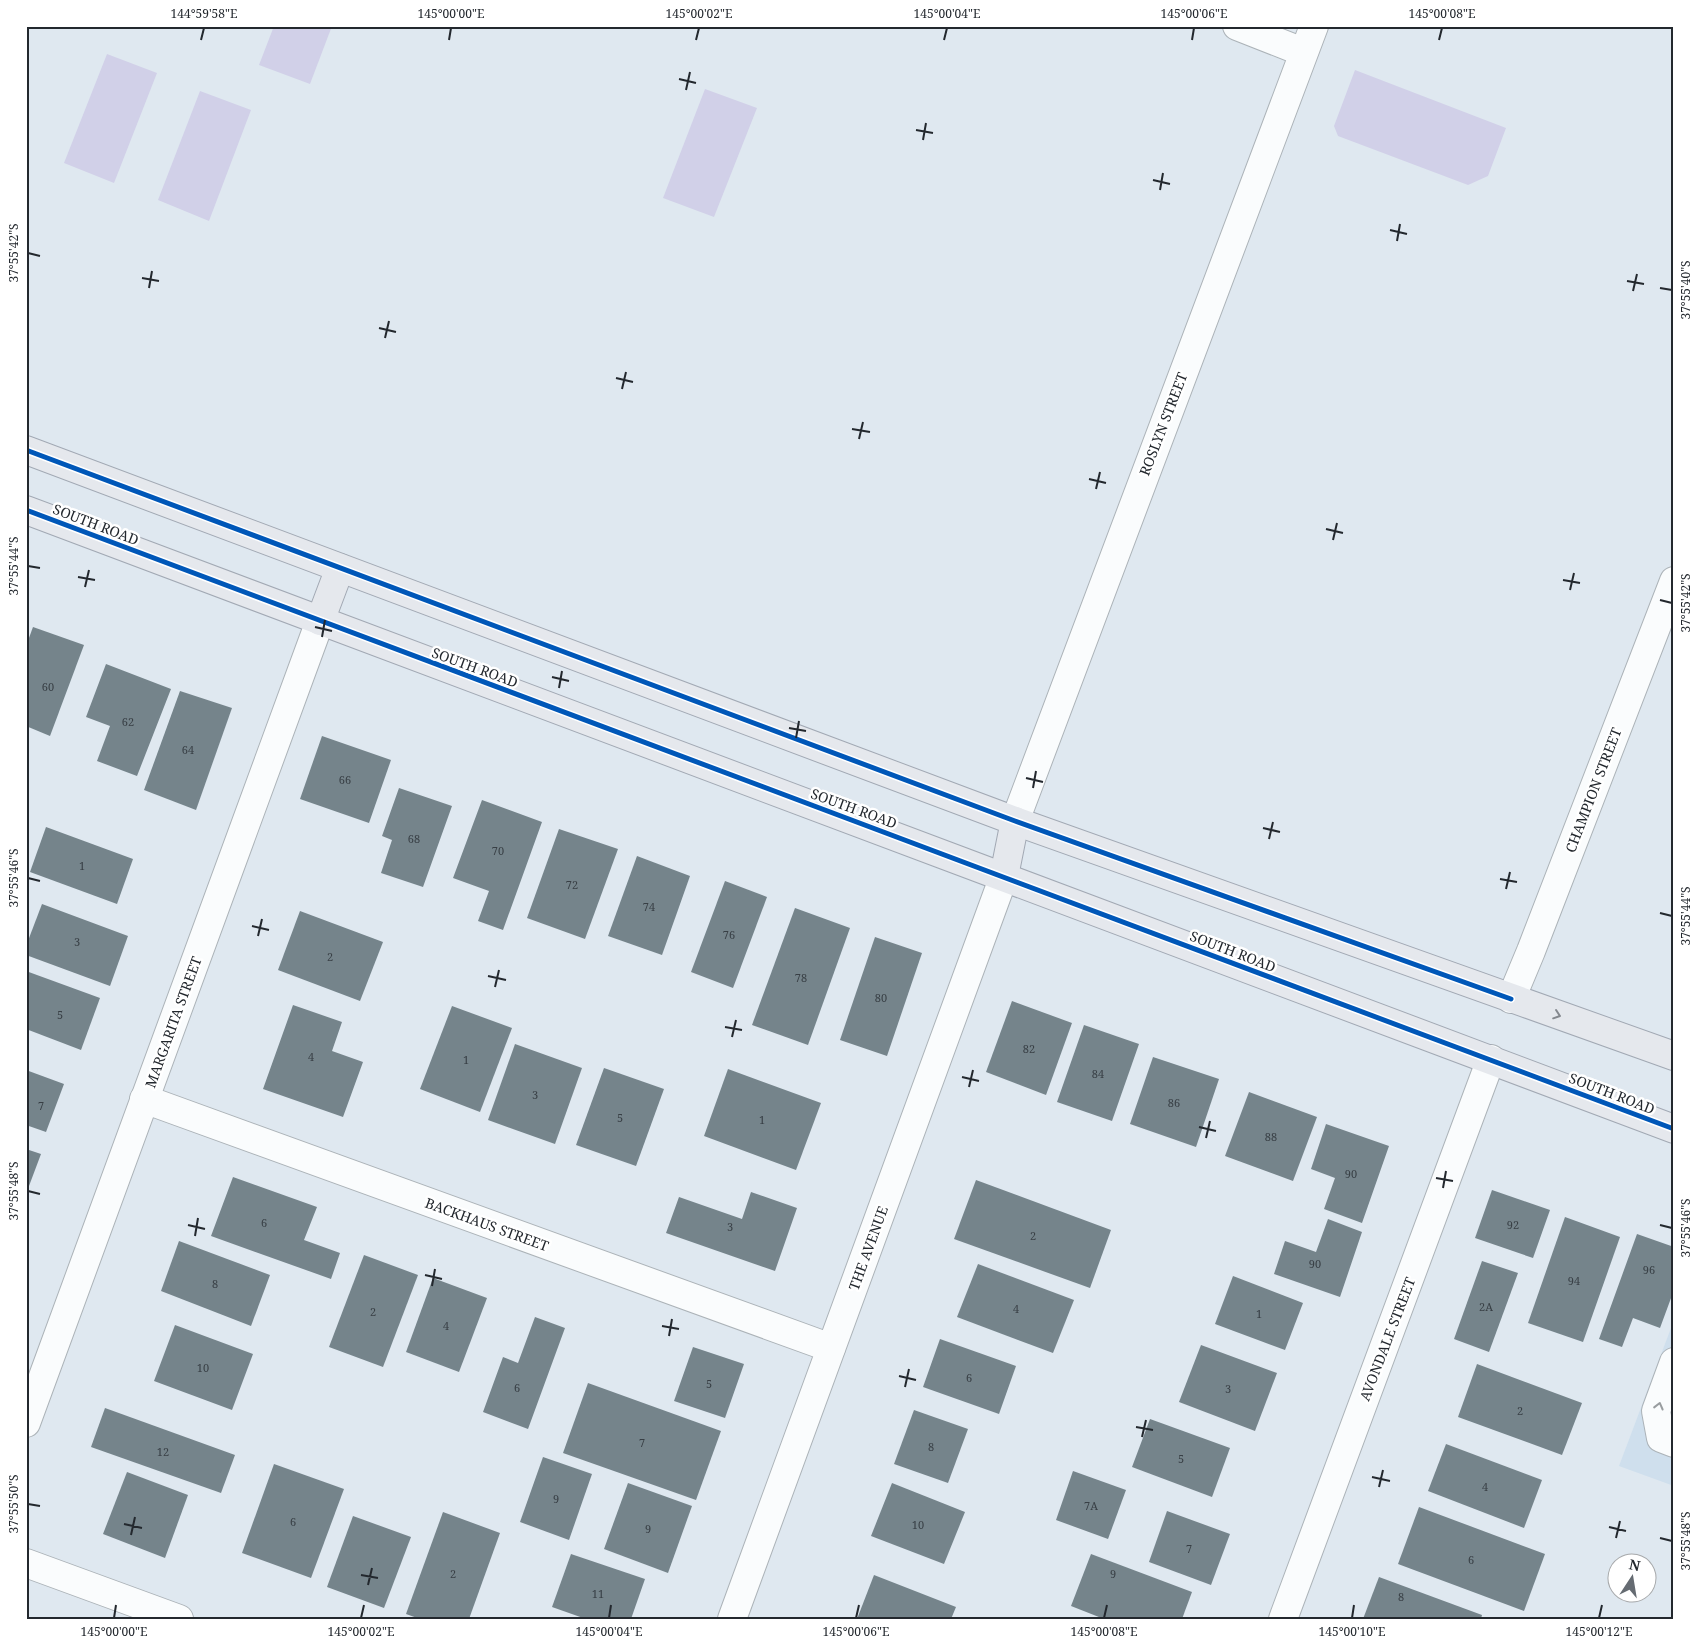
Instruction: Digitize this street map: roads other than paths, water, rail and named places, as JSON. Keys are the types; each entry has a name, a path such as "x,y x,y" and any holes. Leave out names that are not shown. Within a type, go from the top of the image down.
{"main road":[{"path":"26,450 1015,821 1674,1056"},
{"name":"SOUTH ROAD","path":"26,510 1674,1129"},
{"path":"320,621 340,568"},
{"path":"1004,876 1015,821"}],"street":[{"path":"1237,26 1303,52"},
{"name":"ROSLYN STREET","path":"1015,821 1314,26"},
{"name":"CHAMPION STREET","path":"1511,999 1674,581"},
{"name":"MARGARITA STREET","path":"26,1423 320,621"},
{"name":"THE AVENUE","path":"732,1619 1004,876"},
{"name":"AVONDALE STREET","path":"1283,1619 1491,1059"},
{"name":"BACKHAUS STREET","path":"144,1099 831,1348"},
{"path":"1674,1362 1656,1411 1661,1438 1674,1443"},
{"path":"26,1563 179,1619"}]}
